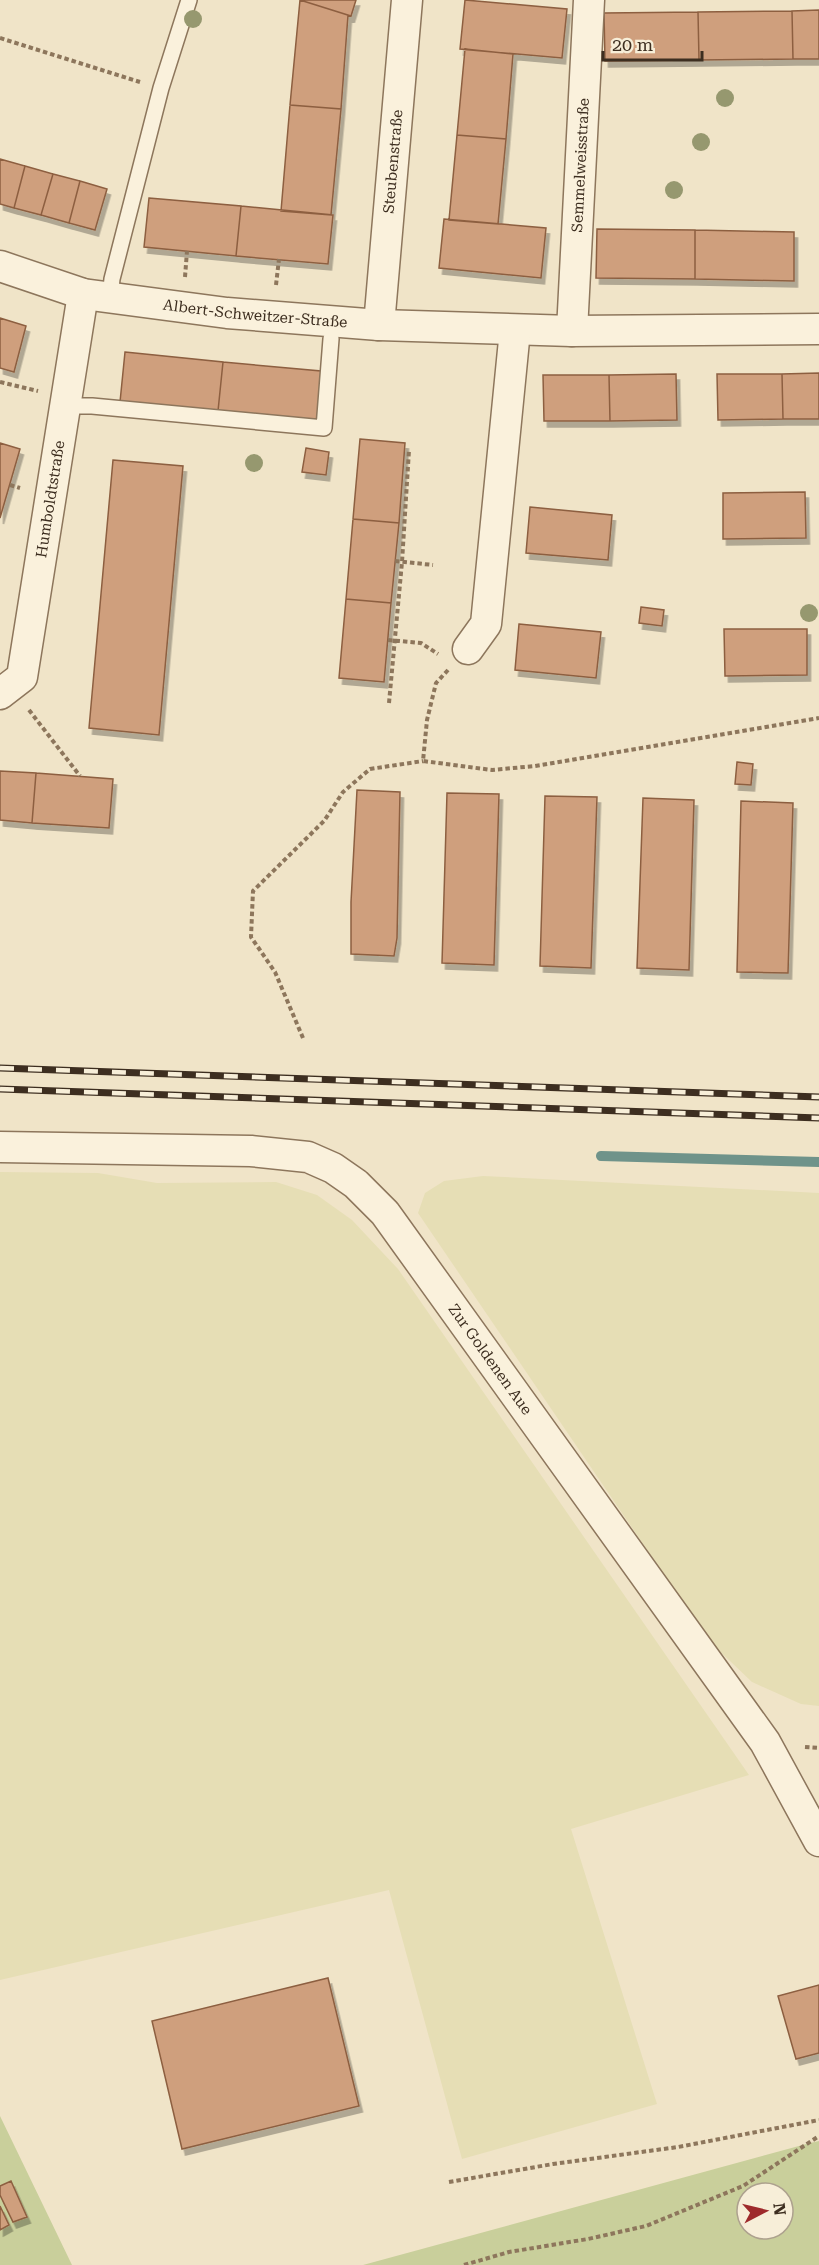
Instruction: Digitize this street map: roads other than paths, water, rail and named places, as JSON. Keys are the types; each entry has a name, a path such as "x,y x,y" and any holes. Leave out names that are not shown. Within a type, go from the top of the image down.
{"street":[{"name":"Steubenstraße","path":"379,325 407,0"},
{"name":"Semmelweisstraße","path":"572,331 589,0"},
{"name":"Albert-Schweitzer-Straße","path":"0,266 96,295 227,313 379,325 572,331 819,329"},
{"name":"Humboldtstraße","path":"12,699 22,677 52,399 96,295"},
{"path":"460,657 486,624 515,330"},
{"name":"Zur Goldenen Aue","path":"0,1147 251,1151 308,1157 333,1168 356,1184 385,1213 765,1742 819,1841"}],"lane":[{"path":"96,295 112,279 160,88 189,0"},
{"path":"52,399 92,406 324,428 331,339"}],"waterway":[{"path":"601,1156 819,1162"}],"railway":[{"path":"0,1068 819,1097"},
{"path":"0,1089 819,1118"}]}
